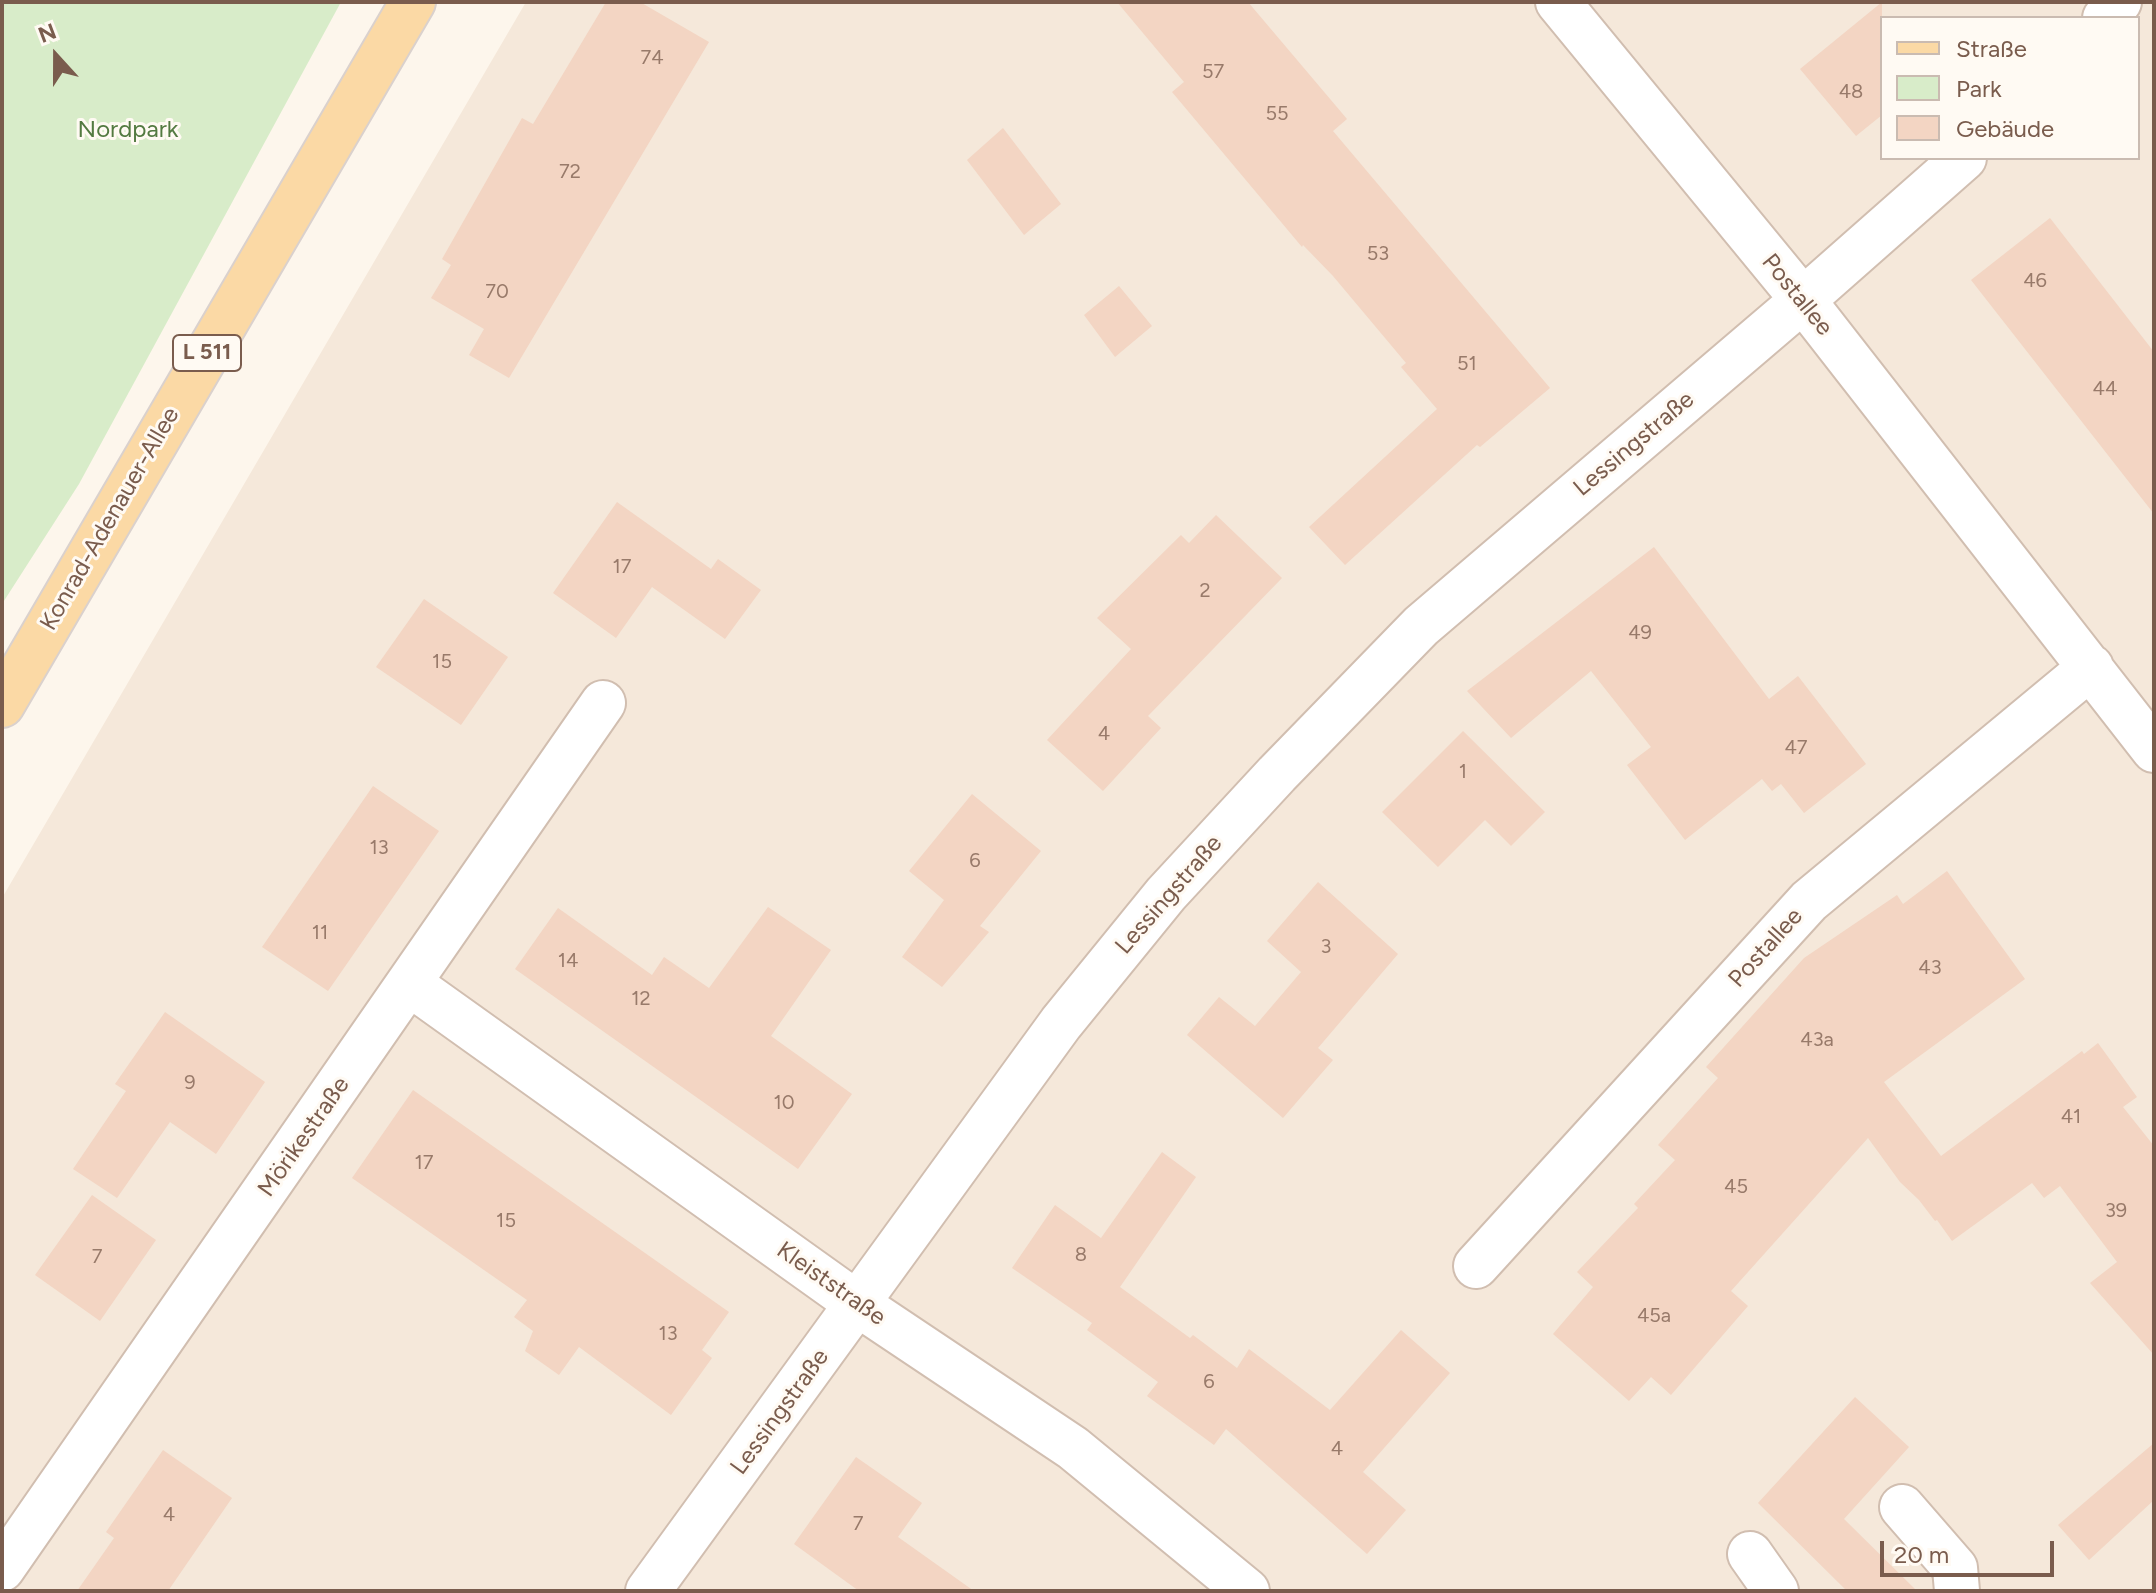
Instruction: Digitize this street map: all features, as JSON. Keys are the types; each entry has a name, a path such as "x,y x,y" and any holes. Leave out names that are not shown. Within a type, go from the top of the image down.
{"main road":[{"name":"Konrad-Adenauer-Allee","path":"2,705 413,2"}],"street":[{"name":"Postallee","path":"1558,2 1803,300 2154,750"},
{"name":"Lessingstraße","path":"648,1591 859,1305 1061,1023 1166,894 1421,626 1803,300 1962,160"},
{"name":"Postallee","path":"1476,1266 1809,901 2091,667"},
{"name":"Mörikestraße","path":"2,1569 603,703"},
{"name":"Kleiststraße","path":"410,984 859,1305 1073,1448 1247,1591"},
{"path":"1902,1507 1955,1568 1957,1591"},
{"path":"1750,1554 1776,1591"}],"shaded area":[{"path":"526,2 2154,2 2154,1591 2,1591 2,898"}],"green space":[{"name":"Nordpark","path":"2,2 341,2 79,484 2,604"}],"building":[{"path":"606,2 640,2 709,42 509,378 469,355 484,329 431,298 451,265 442,259 522,118 533,124"},
{"path":"1117,2 1248,2 1347,119 1333,131 1550,388 1480,447 1477,445 1345,565 1309,527 1437,409 1401,367 1406,363 1333,276 1302,247 1172,92 1184,82"},
{"path":"1882,2 1880,117 1856,136 1800,69"},
{"path":"1003,128 1061,204 1024,235 967,160"},
{"path":"2050,218 2154,352 2154,514 1971,280"},
{"path":"1119,286 1152,326 1115,357 1084,315"},
{"path":"617,502 711,569 718,559 761,590 725,639 652,587 616,638 553,593"},
{"path":"1216,515 1282,578 1148,716 1161,728 1103,791 1047,740 1131,649 1097,618 1181,535 1189,543"},
{"path":"1654,547 1769,699 1798,676 1866,764 1804,813 1781,784 1772,791 1762,779 1685,840 1627,765 1651,747 1591,671 1511,738 1467,691"},
{"path":"424,599 508,657 461,725 376,667"},
{"path":"1463,731 1545,812 1511,846 1485,820 1438,867 1382,812"},
{"path":"373,786 439,831 328,991 262,947"},
{"path":"972,794 1041,851 980,926 989,932 942,987 902,957 944,900 909,871"},
{"path":"1947,871 2025,979 1884,1082 1941,1156 2082,1051 2084,1054 2098,1043 2137,1097 2123,1107 2154,1146 2154,1355 2090,1283 2117,1262 2060,1186 2044,1198 2032,1183 1952,1241 1937,1220 1900,1182 1868,1138 1731,1291 1748,1306 1671,1395 1651,1377 1629,1401 1553,1334 1593,1287 1577,1272 1638,1208 1634,1204 1675,1160 1658,1145 1718,1078 1706,1067 1804,958 1897,895 1903,904"},
{"path":"1318,882 1398,954 1318,1048 1333,1060 1283,1118 1187,1035 1219,997 1255,1026 1301,972 1267,941"},
{"path":"768,907 831,950 771,1036 852,1094 798,1169 515,969 558,908 652,975 664,957 709,988"},
{"path":"165,1012 265,1082 216,1154 170,1122 117,1198 73,1169 126,1091 115,1084"},
{"path":"413,1090 729,1312 702,1350 712,1358 671,1415 579,1347 559,1375 525,1351 533,1331 514,1317 527,1300 352,1178"},
{"path":"1162,1152 1196,1177 1120,1287 1237,1368 1249,1349 1330,1410 1401,1330 1450,1373 1363,1472 1406,1510 1367,1554 1226,1429 1214,1445 1147,1396 1158,1382 1087,1330 1092,1323 1012,1268 1055,1205 1101,1238"},
{"path":"92,1195 156,1240 100,1321 35,1275"},
{"path":"1855,1397 1909,1447 1844,1519 1917,1591 1847,1591 1758,1503"},
{"path":"2154,1443 2154,1500 2089,1560 2058,1525"},
{"path":"163,1450 232,1498 168,1591 77,1591 114,1538 106,1532"},
{"path":"856,1457 922,1503 898,1537 974,1591 859,1591 794,1544"}]}
